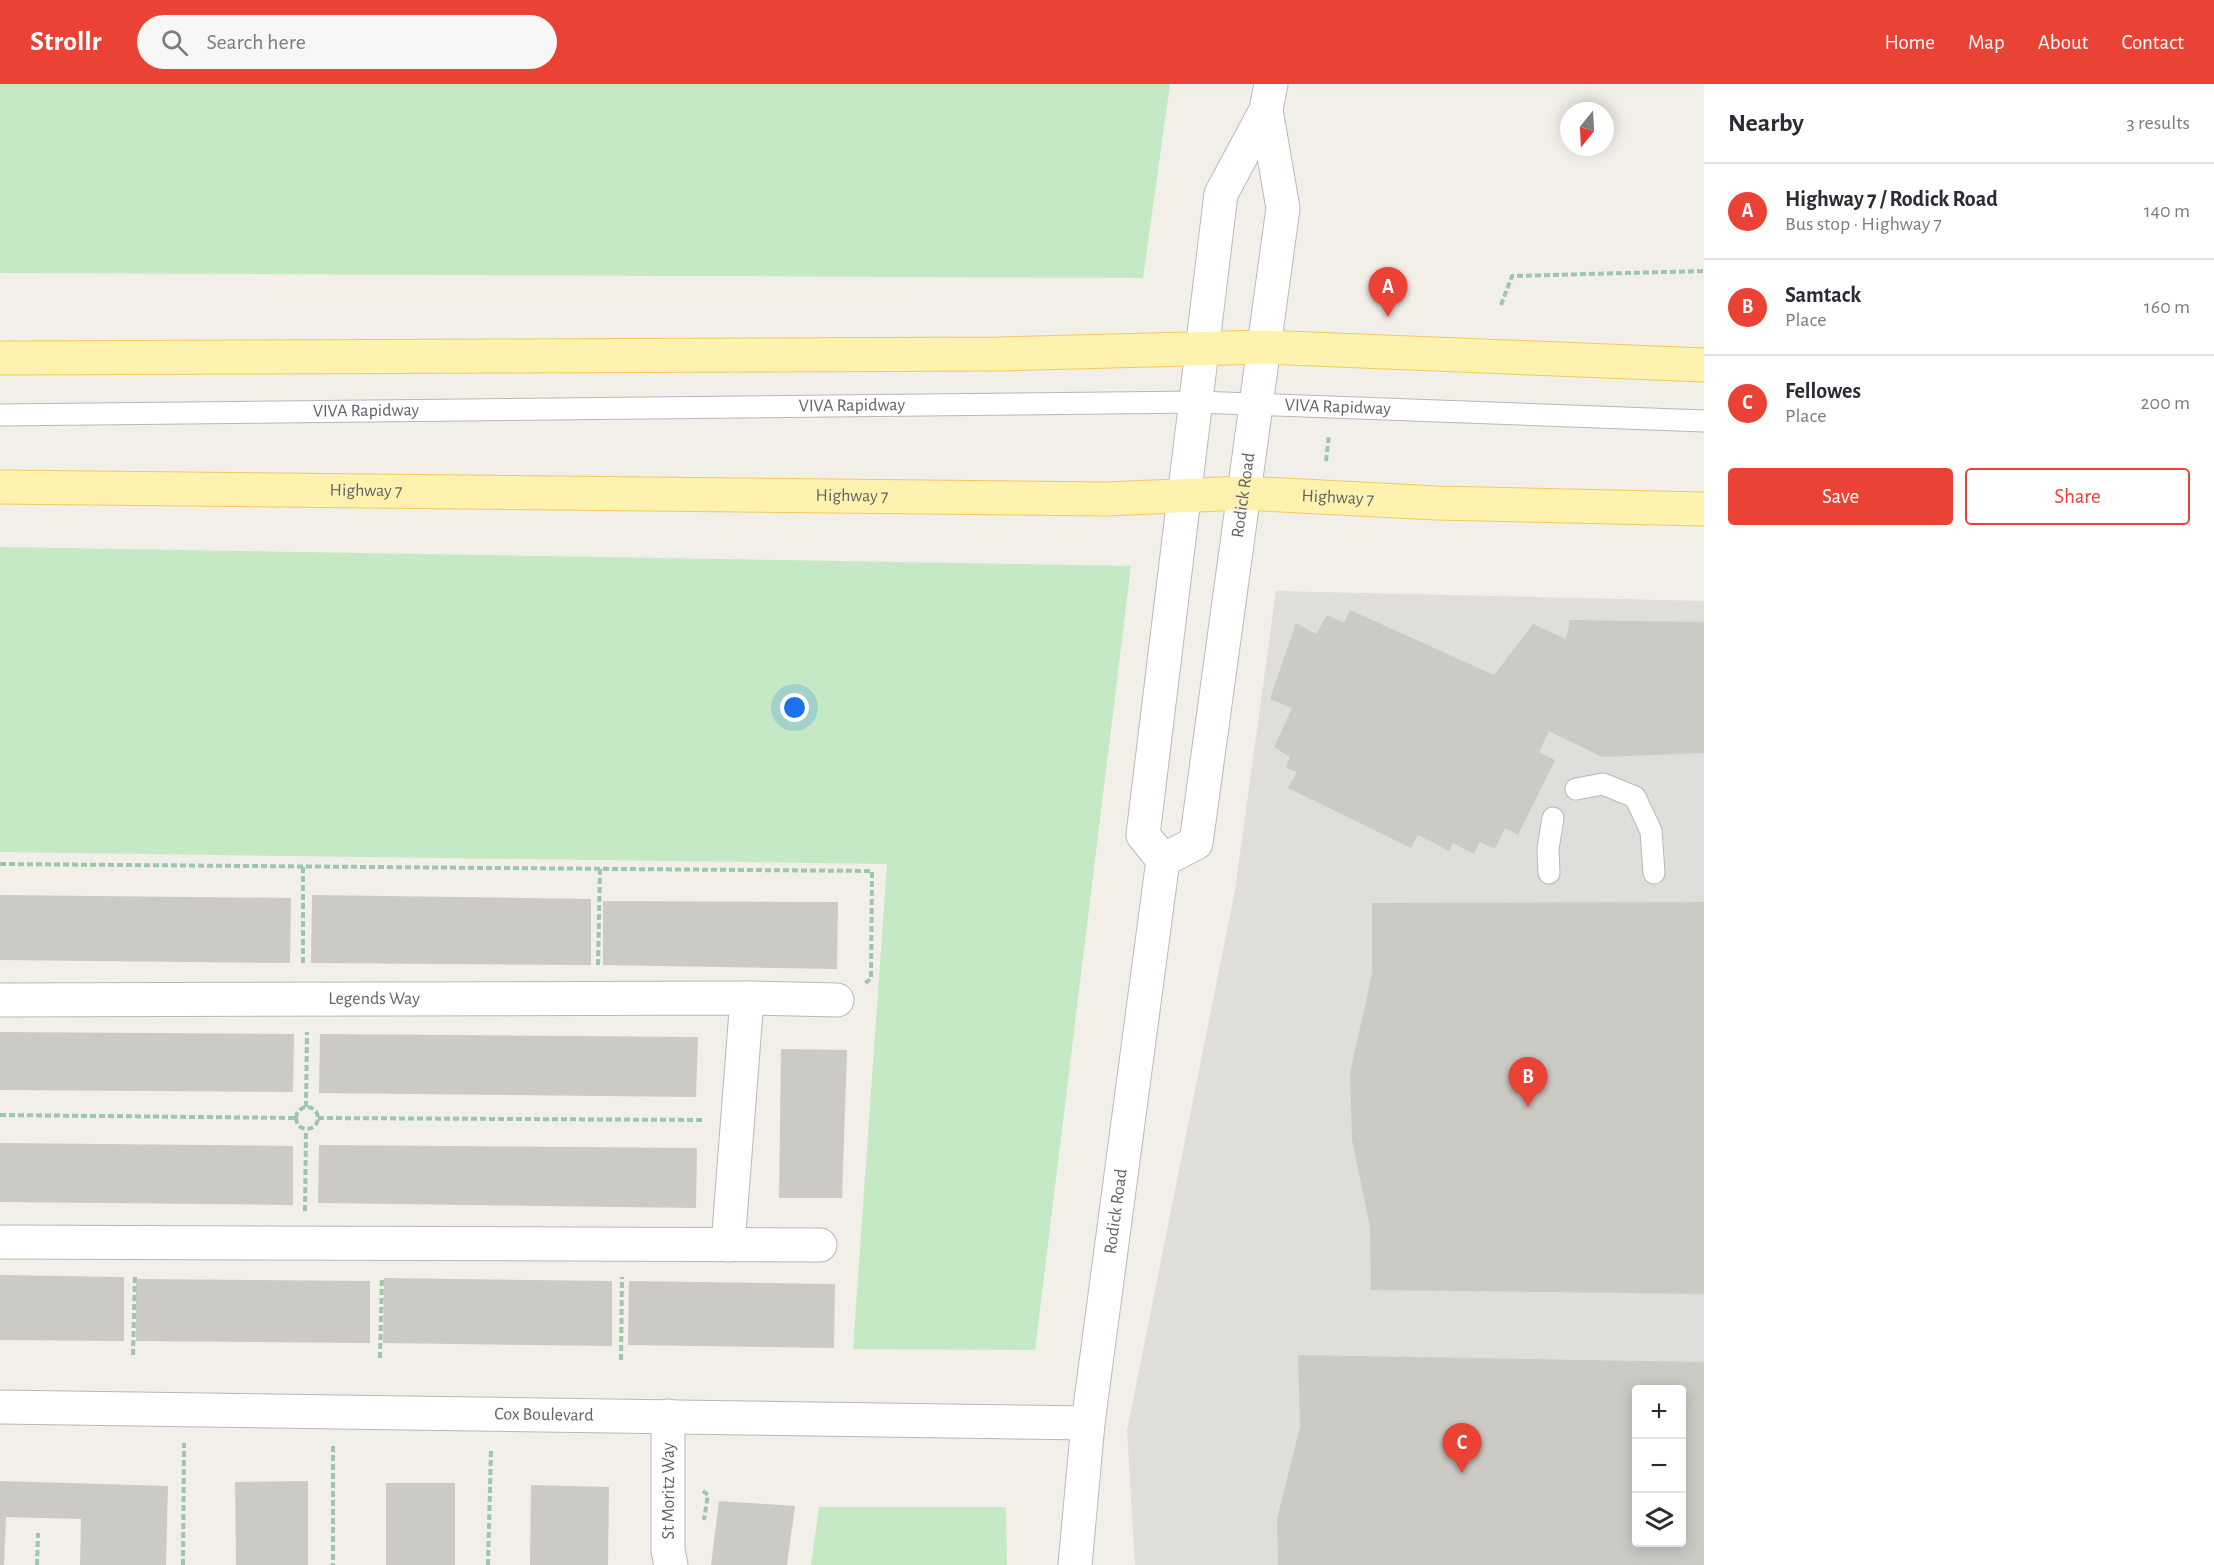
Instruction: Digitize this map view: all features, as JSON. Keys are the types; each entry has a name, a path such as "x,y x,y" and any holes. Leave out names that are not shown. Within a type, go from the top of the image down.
{"main road":[{"path":"0,358 1203,350 1264,347 1704,365"},
{"name":"Highway 7","path":"0,486 1095,498 1243,493 1437,503 1704,509"}],"street":[{"name":"Rodick Road","path":"1163,860 1196,843 1257,404 1283,208 1268,97"},
{"name":"Rodick Road","path":"1075,1565 1088,1423 1163,860 1143,835 1221,194 1268,97"},
{"name":"Legends Way","path":"0,1000 303,998 837,1000"},
{"path":"728,1245 747,998"},
{"path":"0,1242 820,1245"},
{"name":"Cox Boulevard","path":"0,1407 1088,1423"},
{"name":"St Moritz Way","path":"669,1416 668,1551 671,1565"}],"lane":[{"name":"VIVA Rapidway","path":"0,415 1197,402 1704,420"},
{"path":"1576,789 1604,784 1635,797 1651,831 1654,873"},
{"path":"1549,873 1548,849 1553,818"}],"path":[{"path":"1501,305 1512,276 1704,271"},
{"path":"1326,461 1329,434"},
{"path":"0,864 872,871 871,979 837,1000"},
{"path":"303,867 303,998 308,1016 306,1107"},
{"path":"598,998 600,869"},
{"path":"295,1118 301,1108 306,1107 313,1108 318,1118"},
{"path":"0,1115 295,1118"},
{"path":"295,1118 300,1128 306,1130 312,1128 318,1118"},
{"path":"318,1118 737,1121"},
{"path":"304,1244 306,1130"},
{"path":"133,1355 135,1244"},
{"path":"380,1358 382,1245"},
{"path":"621,1360 622,1245"},
{"path":"332,1442 333,1565"},
{"path":"183,1565 184,1443"},
{"path":"488,1565 491,1443"},
{"path":"37,1565 38,1533"}],"shaded area":[{"path":"1276,591 1704,601 1704,1565 1135,1565 1127,1430 1235,890"}],"green space":[{"path":"0,84 1170,84 1143,278 0,273"},
{"path":"0,547 1131,566 1035,1350 853,1349 887,864 0,852"},
{"path":"819,1507 1006,1507 1007,1565 811,1565"}],"building":[{"path":"1350,610 1494,675 1533,624 1566,639 1570,620 1704,622 1704,753 1602,757 1549,731 1539,752 1555,760 1518,835 1505,828 1495,849 1480,842 1474,854 1453,843 1449,851 1418,835 1411,848 1288,788 1297,772 1286,768 1290,757 1274,747 1292,708 1270,699 1296,623 1316,634 1327,615 1344,623"},
{"path":"0,895 291,898 290,963 0,960"},
{"path":"312,895 591,899 591,965 311,963"},
{"path":"603,901 838,902 837,969 603,965"},
{"path":"1704,902 1704,1294 1371,1290 1370,1227 1352,1140 1350,1073 1372,974 1372,903"},
{"path":"0,1032 294,1034 293,1092 0,1090"},
{"path":"320,1034 698,1037 696,1097 319,1093"},
{"path":"781,1049 847,1050 842,1198 779,1198"},
{"path":"0,1143 293,1146 293,1205 0,1202"},
{"path":"319,1145 697,1148 696,1208 318,1203"},
{"path":"0,1275 124,1277 124,1341 0,1340"},
{"path":"384,1278 612,1281 612,1346 383,1343"},
{"path":"136,1279 370,1281 370,1343 136,1341"},
{"path":"629,1281 835,1284 834,1348 628,1345"},
{"path":"1298,1355 1704,1362 1704,1565 1278,1565 1277,1519 1300,1427"},
{"path":"0,1481 168,1486 166,1565 80,1565 81,1519 6,1517 4,1565 0,1565"},
{"path":"308,1481 308,1565 236,1565 235,1482"},
{"path":"386,1483 455,1483 455,1565 386,1565"},
{"path":"531,1485 609,1487 608,1565 530,1565"},
{"path":"719,1501 795,1506 787,1565 711,1565"}],"place":[{"name":"Highway 7 / Rodick Road","path":"1388,317"},
{"name":"Samtack","path":"1528,1107"},
{"name":"Fellowes","path":"1462,1473"}]}
